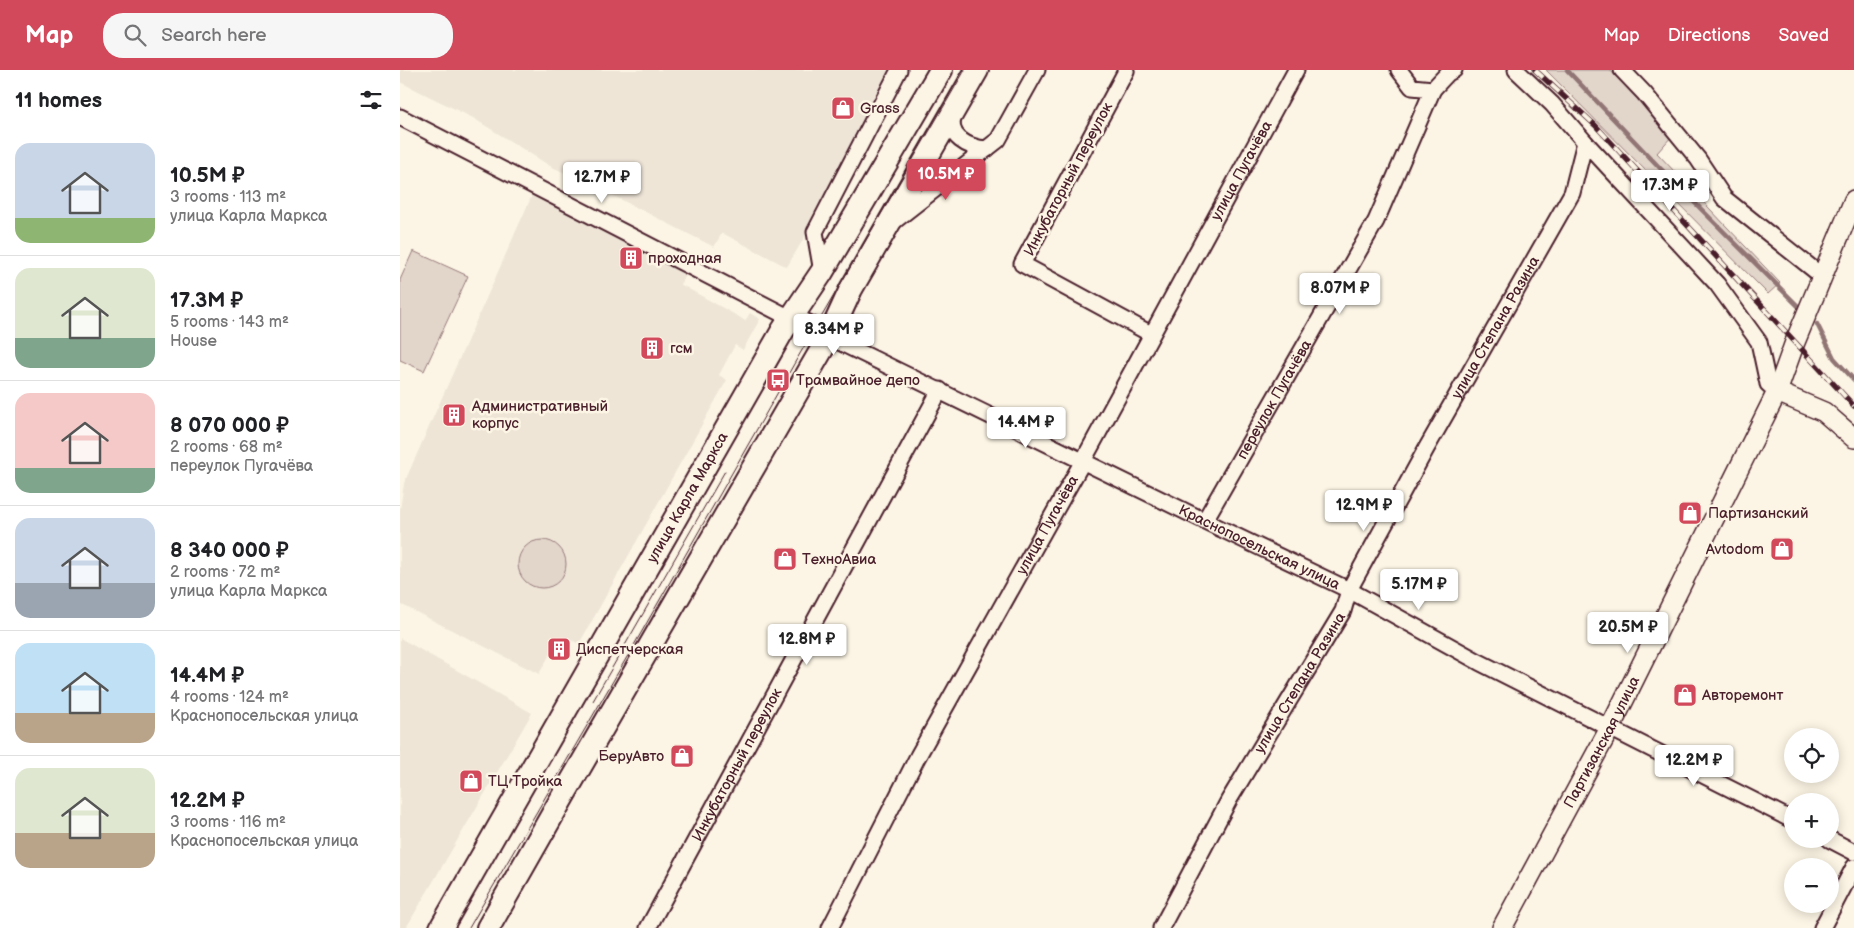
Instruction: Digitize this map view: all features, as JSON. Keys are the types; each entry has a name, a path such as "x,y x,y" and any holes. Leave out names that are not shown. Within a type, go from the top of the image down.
{"main road":[{"name":"улица Карла Маркса","path":"441,928 790,318 822,272 941,70"},
{"path":"488,928 830,336 851,289 977,70"},
{"path":"790,318 830,336"}],"street":[{"path":"822,272 815,232 899,70"},
{"path":"886,228 998,140 1037,70"},
{"name":"Инкубаторный переулок","path":"1125,70 1022,264 1151,334"},
{"name":"улица Пугачёва","path":"830,928 918,756 1083,461 1296,70"},
{"path":"1399,70 1412,87 1432,89 1448,73 1454,70"},
{"path":"1516,70 1552,104 1717,284 1759,342 1768,384 1776,392 1824,412 1854,438"},
{"path":"1622,70 1644,93 1698,159 1724,198 1824,276"},
{"name":"переулок Пугачёва","path":"1205,520 1376,221 1432,89"},
{"path":"959,101 952,121 954,133 961,142 974,148 987,149"},
{"path":"400,117 790,318"},
{"name":"улица Степана Разина","path":"1161,928 1229,800 1343,611 1349,590 1426,449 1572,193 1585,142"},
{"name":"Партизанская улица","path":"1502,928 1610,728 1776,392 1854,200"},
{"name":"Краснопосельская улица","path":"830,336 1349,590 1479,662 1784,816"},
{"name":"Инкубаторный переулок","path":"648,928 940,390"},
{"path":"1839,844 1854,852"},
{"path":"1822,928 1854,867"}],"shaded area":[{"path":"400,70 893,70 823,206 787,267 722,233 714,247 550,166 473,118 400,82"},
{"path":"1546,70 1610,70 1672,136 1657,153 1780,283 1768,294"},
{"path":"533,193 672,266 686,276 680,284 745,321 750,313 760,319 743,350 735,345 719,375 727,380 579,644 572,640 568,645 558,640 539,674 400,604 400,509 404,483"},
{"path":"413,251 468,276 424,371 400,360 400,280"},
{"path":"537,540 547,540 556,544 562,550 565,555 565,573 556,584 547,588 537,588 528,584 522,578 518,569 518,559 522,550 528,544"},
{"path":"400,638 532,713 406,928 400,928"}],"waterway":[{"path":"1567,70 1660,168 1798,306"},
{"path":"1817,324 1834,358 1854,380"}],"tram line":[{"path":"469,928 965,70"},
{"path":"593,701 725,471"}],"railway":[{"path":"1535,70 1595,125 1854,406"}],"place":[{"name":"Grass","path":"843,108"},
{"name":"проходная","path":"631,258"},
{"name":"гсм","path":"652,348"},
{"name":"Трамвайное депо","path":"778,380"},
{"name":"Административный корпус","path":"454,415"},
{"name":"Партизанский","path":"1690,513"},
{"name":"Avtodom","path":"1782,549"},
{"name":"ТехноАвиа","path":"785,559"},
{"name":"Диспетчерская","path":"559,649"},
{"name":"Авторемонт","path":"1685,695"},
{"name":"БеруАвто","path":"682,756"},
{"name":"ТЦ Тройка","path":"471,781"}]}
